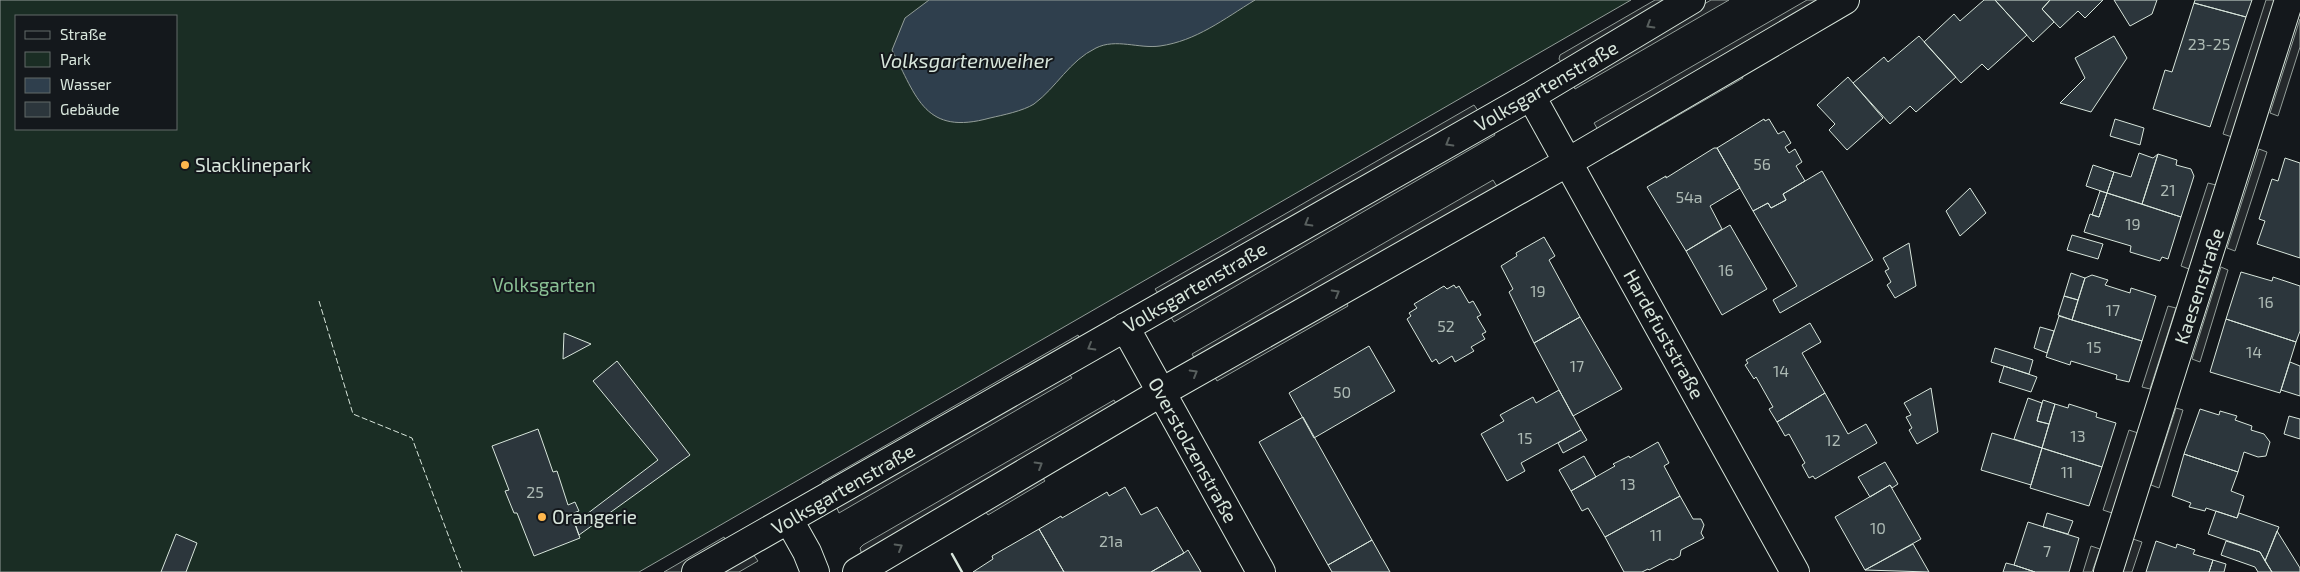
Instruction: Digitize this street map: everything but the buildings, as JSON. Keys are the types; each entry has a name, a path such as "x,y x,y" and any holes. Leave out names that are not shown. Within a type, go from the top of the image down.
{"street":[{"name":"Volksgartenstraße","path":"696,572 1531,96 1692,0"},
{"path":"857,572 1160,393 1568,162 1845,0"},
{"name":"Kaesenstraße","path":"2108,572 2290,0"},
{"name":"Hardefuststraße","path":"1531,96 1795,572"},
{"name":"Overstolzenstraße","path":"1125,327 1261,572"},
{"path":"790,520 815,572"}],"green space":[{"name":"Volksgarten","path":"0,0 1631,0 639,572 0,572"}],"shaded area":[{"path":"1655,0 1672,0 1562,64 1559,59 1560,55"},
{"path":"1711,0 1729,0 1575,89 1571,81"},
{"path":"1807,0 1824,0 1598,130 1594,123"},
{"path":"2266,0 2275,0 2232,137 2223,134"},
{"path":"2300,19 2300,47 2278,116 2270,113"},
{"path":"1739,70 1743,78 1611,154 1607,147"},
{"path":"1474,105 1479,112 1160,296 1155,289"},
{"path":"1491,128 1495,135 1174,322 1169,314"},
{"path":"2259,149 2267,152 2235,251 2227,248"},
{"path":"1493,180 1498,188 1197,363 1192,354"},
{"path":"2208,183 2216,185 2189,269 2181,266"},
{"path":"2221,267 2228,270 2200,362 2192,359"},
{"path":"1344,298 1348,306 1217,381 1213,374"},
{"path":"2168,306 2176,308 2150,389 2142,387"},
{"path":"1078,335 1081,342 826,489 822,482"},
{"path":"1068,372 1072,378 839,513 836,506"},
{"path":"1114,400 1118,407 862,555 860,548 863,545"},
{"path":"2176,408 2183,410 2159,488 2151,485"},
{"path":"2129,430 2138,433 2112,513 2103,510"},
{"path":"1040,474 1045,481 988,515 982,507"},
{"path":"724,537 728,545 682,572 664,572"},
{"path":"2133,539 2142,542 2132,572 2123,572"},
{"path":"2091,546 2100,549 2092,572 2083,572"},
{"path":"753,554 758,561 739,572 721,572"}],"water":[{"name":"Volksgartenweiher","path":"929,0 1255,0 1198,34 1173,43 1152,47 1111,44 1096,48 1078,60 1034,104 1024,109 968,122 951,122 937,117 926,109 917,97 892,50 905,18"}],"fence":[{"path":"319,301 353,414 412,438 462,572"}],"wall":[{"path":"952,554 962,572"}],"place":[{"name":"Slacklinepark","path":"185,165"},
{"name":"Orangerie","path":"542,517"}]}
